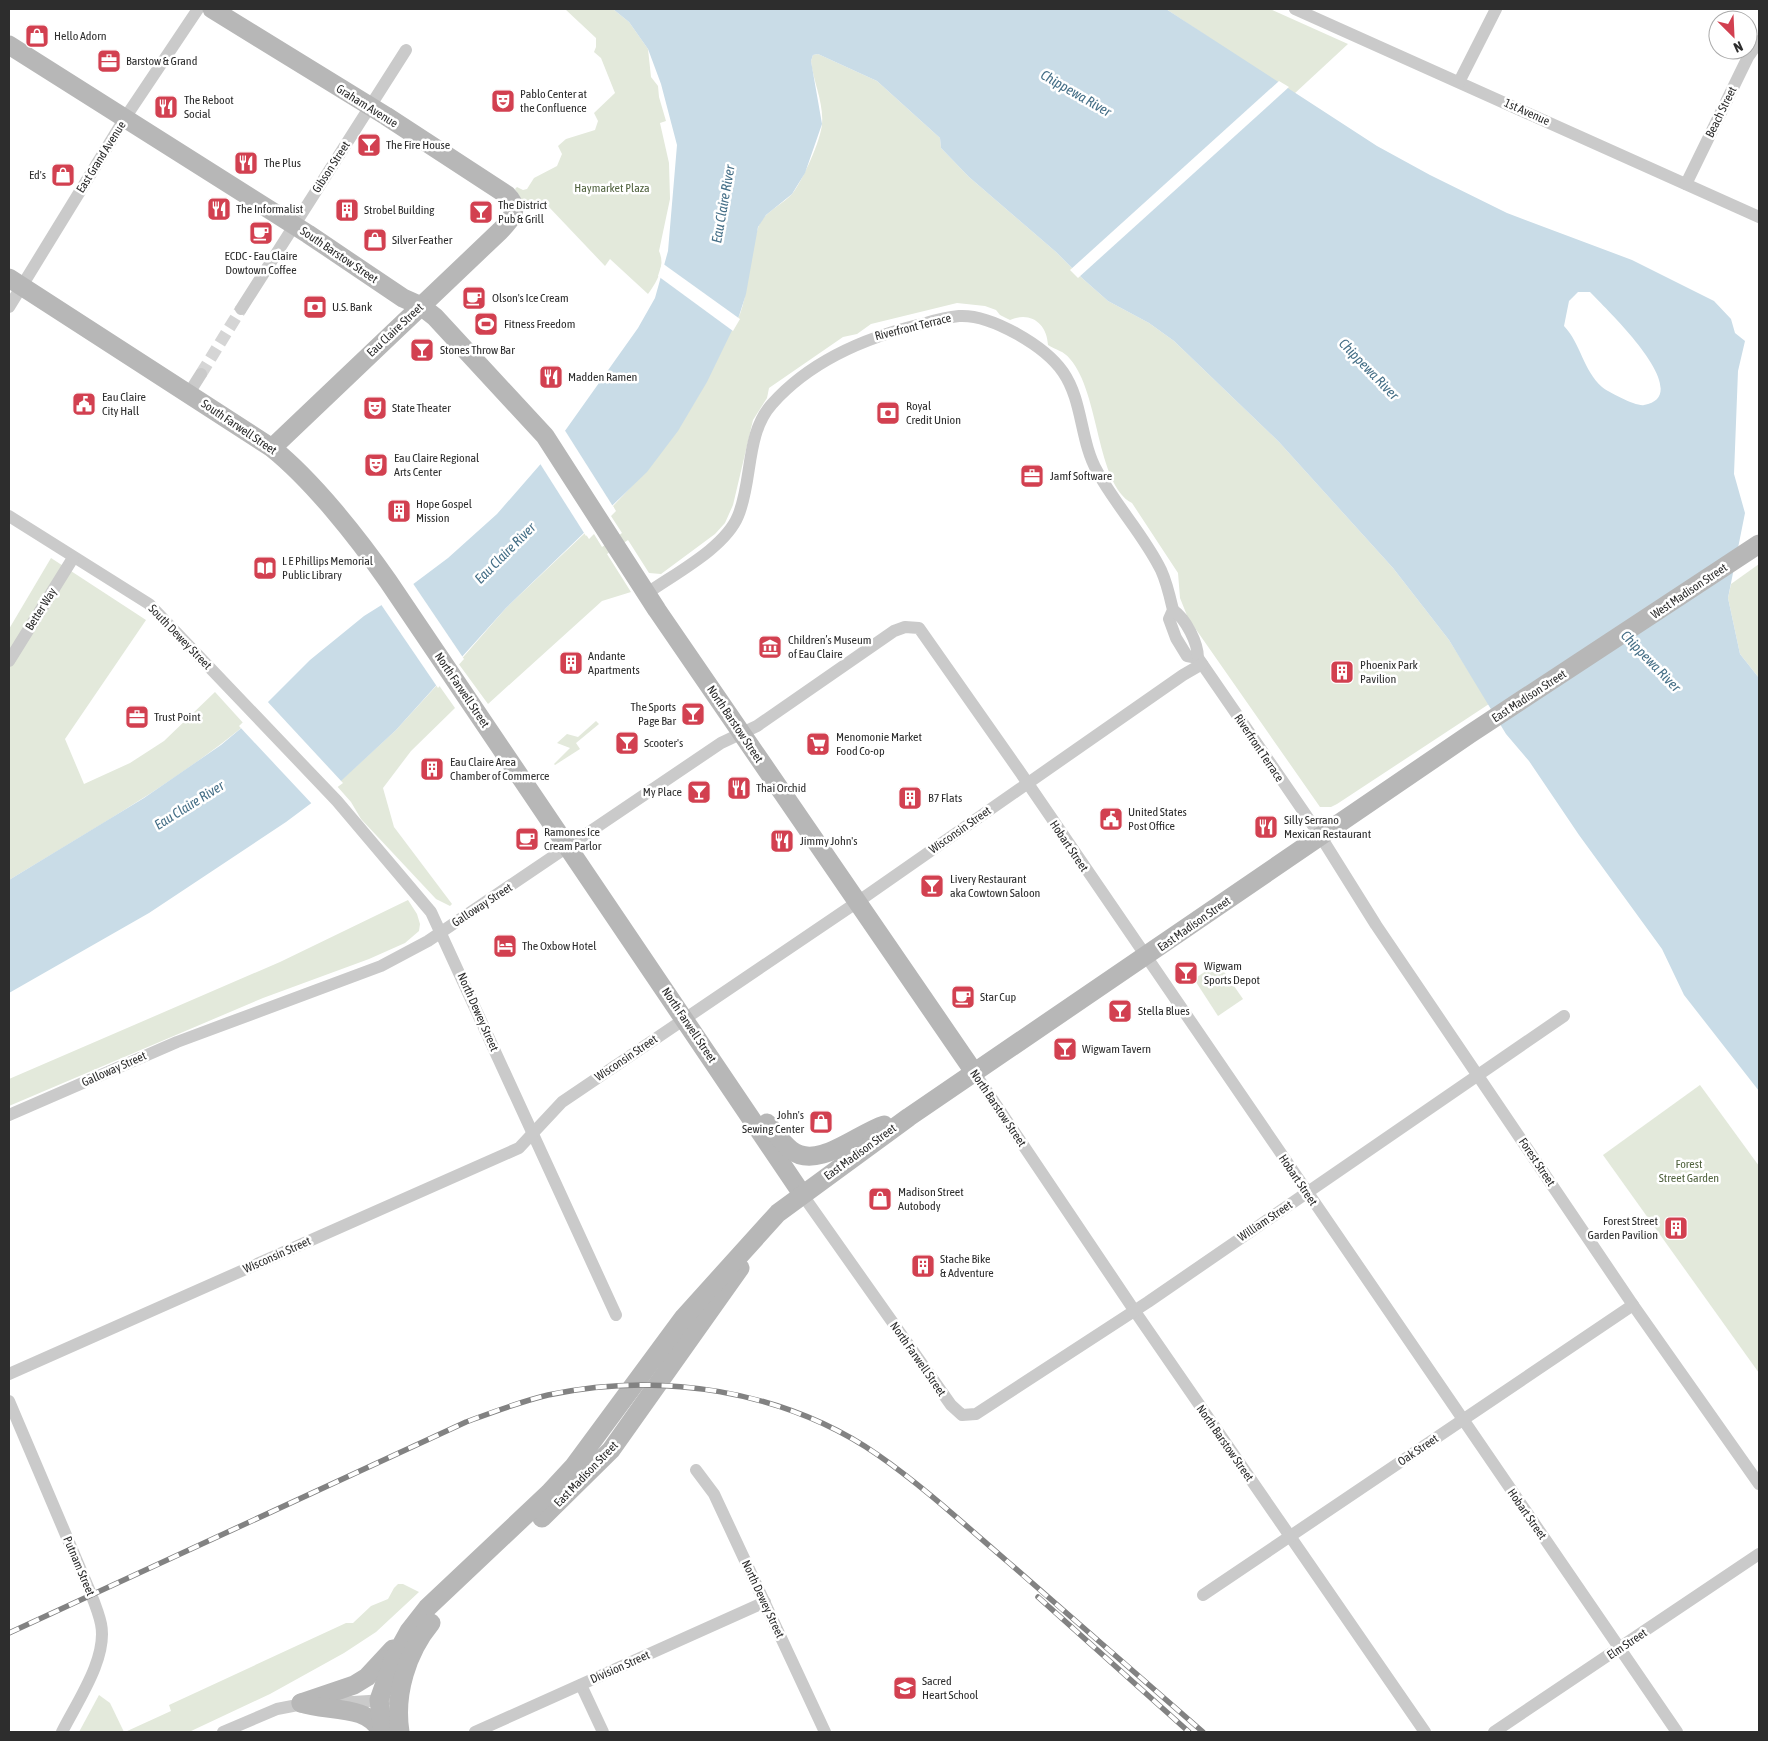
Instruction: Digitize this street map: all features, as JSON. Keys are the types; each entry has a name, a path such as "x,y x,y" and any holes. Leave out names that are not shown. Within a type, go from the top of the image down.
{"main road":[{"name":"Graham Avenue","path":"212,9 507,195 515,210"},
{"name":"South Barstow Street","path":"9,44 293,225 403,298 421,306 435,317 545,436 574,482"},
{"name":"Eau Claire Street","path":"272,448 505,227 515,210"},
{"name":"South Farwell Street","path":"15,282 189,393 284,458 323,500 388,582 422,630"},
{"name":"North Barstow Street","path":"574,482 646,594 856,903 974,1072"},
{"name":"West Madison Street","path":"1619,637 1759,544"},
{"name":"North Farwell Street","path":"422,630 802,1194"},
{"name":"East Madison Street","path":"379,1700 393,1660 409,1630 427,1608 549,1493 574,1466 684,1317 774,1217 802,1194 974,1072 1145,958 1470,734 1619,637"},
{"path":"751,1117 760,1117 791,1150 798,1154 815,1156 829,1152 880,1126 909,1117"},
{"name":"East Madison Street","path":"400,1732 398,1700 408,1663 421,1636 436,1617 611,1450 700,1327 774,1217"},
{"path":"301,1703 354,1685 367,1677 409,1630"},
{"path":"379,1700 382,1732"},
{"path":"301,1703 315,1708 363,1714 377,1724 382,1732"}],"street":[{"name":"East Grand Avenue","path":"9,307 15,282 198,9"},
{"name":"1st Avenue","path":"1295,9 1759,217"},
{"path":"1459,82 1496,9"},
{"name":"Beach Street","path":"1686,184 1748,57 1759,42"},
{"name":"Gibson Street","path":"241,309 406,50"},
{"name":"Riverfront Terrace","path":"646,594 711,549 732,528 742,506 760,422 770,406 786,390 840,353 867,339 959,316 986,320 998,325 1046,354 1063,372 1074,395 1088,450 1095,469 1161,569 1173,610 1169,619 1176,638 1187,656 1200,661 1321,837"},
{"path":"189,393 201,374"},
{"name":"South Dewey Street","path":"9,516 149,604 285,746"},
{"name":"Better Way","path":"9,661 73,558"},
{"name":"Galloway Street","path":"9,1115 177,1042 381,966 442,932 722,742 757,726 894,631 905,627 918,628"},
{"name":"Hobart Street","path":"918,628 1027,784 1676,1732"},
{"name":"Wisconsin Street","path":"9,1374 520,1148 532,1132 562,1102 856,903 1183,675 1200,661"},
{"name":"North Dewey Street","path":"285,746 337,801 432,912 616,1315"},
{"name":"Forest Street","path":"1321,837 1376,925 1633,1304 1759,1484"},
{"name":"William Street","path":"962,1415 976,1414 1134,1310 1564,1016"},
{"name":"North Barstow Street","path":"974,1072 1134,1310 1425,1732"},
{"name":"North Farwell Street","path":"802,1194 950,1405 962,1415"},
{"name":"Oak Street","path":"1204,1595 1633,1304"},
{"name":"Putnam Street","path":"9,1401 91,1594 101,1624 102,1642 98,1658 62,1732"},
{"name":"North Dewey Street","path":"696,1470 714,1494 825,1732"},
{"name":"Elm Street","path":"1494,1732 1759,1554"},
{"name":"Division Street","path":"475,1732 765,1602"},
{"path":"582,1685 603,1732"},
{"path":"223,1732 263,1715 301,1703 398,1700"}],"green space":[{"name":"Haymarket Plaza","path":"565,9 613,9 629,22 648,49 651,77 658,86 666,121 660,123 669,163 670,199 659,251 662,263 660,274 648,294 610,259 605,266 548,206 523,202 515,189 517,187 523,190 527,189 534,178 557,166 562,154 558,146 566,139 595,130 598,121 594,113 615,93 601,58 594,52 596,38"},
{"path":"1166,9 1270,9 1348,44 1294,94"},
{"path":"818,54 877,81 940,138 941,148 969,177 1056,252 1108,301 1149,323 1174,341 1279,442 1393,568 1449,640 1489,704 1337,804 1331,807 1320,807 1188,618 1180,598 1178,573 1132,503 1120,493 1111,477 1104,458 1087,393 1080,374 1068,356 1048,345 1047,337 1041,325 1031,318 1024,317 1010,320 1000,315 996,310 985,306 957,303 871,324 857,334 843,337 769,388 767,398 753,420 733,505 725,523 715,534 661,574 649,573 628,540 607,554 631,592 602,601 488,704 458,663 506,608 585,533 589,539 594,534 602,547 622,533 611,516 616,511 613,506 664,448 703,388 740,314 746,293 752,249 760,222 768,213 792,194 801,180 818,140 822,116 811,61 813,55"},
{"path":"51,558 146,620 65,739 84,784 130,763 164,741 215,692 245,725 189,768 9,880 9,629"},
{"path":"1759,564 1759,678 1740,654 1728,598 1731,584"},
{"path":"438,684 455,708 411,751 383,788 394,827 452,904 450,906 436,899 361,819 351,802 336,785 396,730"},
{"path":"596,721 599,724 576,743 580,749 555,765 570,748 557,743 567,734 578,737"},
{"path":"408,900 417,914 420,924 419,931 405,943 369,959 263,998 9,1106 9,1079 280,962"},
{"path":"1218,963 1243,999 1218,1016 1194,979"},
{"name":"Forest Street Garden","path":"1700,1085 1759,1166 1759,1373 1603,1155"},
{"path":"398,1584 403,1584 419,1592 376,1632 344,1653 270,1694 189,1732 125,1732 171,1711 169,1705 346,1623 353,1623 371,1606 388,1599"},
{"path":"99,1695 110,1703 124,1732 79,1732"}],"water":[{"path":"613,9 1166,9 1377,146 1430,175 1507,213 1632,260 1714,301 1731,319 1735,333 1745,341 1738,371 1734,474 1745,513 1728,598 1740,654 1759,678 1759,1091 1684,995 1662,949 1579,835 1529,761 1506,734 1449,640 1393,568 1279,442 1174,341 1149,323 1108,301 1056,252 969,177 941,148 940,138 877,81 818,54 813,55 811,61 822,124 805,173 792,194 766,215 758,227 746,294 739,316 707,382 678,431 647,472 506,608 396,730 341,781 286,822 149,913 9,993 9,880 144,798 221,745 245,725 310,660 364,616 404,591 448,558 497,514 545,459 638,328 655,298 668,251 677,145 661,84 648,49 629,22","holes":["1578,292 1590,292 1628,332 1655,369 1660,385 1658,398 1644,405 1629,402 1602,387 1590,373 1570,333 1564,326 1569,301"]}],"pier":[{"path":"1279,81 1289,87 1078,278 1070,270"},
{"path":"662,263 740,319 733,331 658,276"},
{"path":"564,429 614,508 586,536 539,462"},
{"path":"412,582 464,659 438,688 380,603"},
{"path":"266,700 343,783 313,805 239,726"}],"tunnel":[{"path":"201,374 241,309"}],"railway":[{"path":"9,1633 476,1418 548,1395 590,1388 633,1385 676,1386 762,1401 802,1415 841,1433 878,1455 944,1507 1203,1732"},
{"path":"1038,1597 1189,1732"}],"place":[{"name":"Hello Adorn","path":"37,36"},
{"name":"Barstow & Grand","path":"109,61"},
{"name":"Pablo Center at the Confluence","path":"503,101"},
{"name":"The Reboot Social","path":"166,107"},
{"name":"The Fire House","path":"369,145"},
{"name":"The Plus","path":"246,163"},
{"name":"Ed's","path":"63,175"},
{"name":"The Informalist","path":"219,209"},
{"name":"Strobel Building","path":"347,210"},
{"name":"The District Pub & Grill","path":"481,212"},
{"name":"ECDC - Eau Claire Dowtown Coffee","path":"261,233"},
{"name":"Silver Feather","path":"375,240"},
{"name":"Olson's Ice Cream","path":"474,298"},
{"name":"U.S. Bank","path":"315,307"},
{"name":"Fitness Freedom","path":"486,324"},
{"name":"Stones Throw Bar","path":"422,350"},
{"name":"Madden Ramen","path":"551,377"},
{"name":"Eau Claire City Hall","path":"84,404"},
{"name":"State Theater","path":"375,408"},
{"name":"Royal Credit Union","path":"888,413"},
{"name":"Eau Claire Regional Arts Center","path":"376,465"},
{"name":"Jamf Software","path":"1032,476"},
{"name":"Hope Gospel Mission","path":"399,511"},
{"name":"L E Phillips Memorial Public Library","path":"265,568"},
{"name":"Children’s Museum of Eau Claire","path":"770,647"},
{"name":"Andante Apartments","path":"571,663"},
{"name":"Phoenix Park Pavilion","path":"1342,672"},
{"name":"The Sports Page Bar","path":"693,714"},
{"name":"Trust Point","path":"137,717"},
{"name":"Scooter's","path":"627,743"},
{"name":"Menomonie Market Food Co-op","path":"818,744"},
{"name":"Eau Claire Area Chamber of Commerce","path":"432,769"},
{"name":"Thai Orchid","path":"739,788"},
{"name":"My Place","path":"699,792"},
{"name":"B7 Flats","path":"910,798"},
{"name":"United States Post Office","path":"1111,819"},
{"name":"Silly Serrano Mexican Restaurant","path":"1266,827"},
{"name":"Ramones Ice Cream Parlor","path":"527,839"},
{"name":"Jimmy John's","path":"782,841"},
{"name":"Livery Restaurant aka Cowtown Saloon","path":"932,886"},
{"name":"The Oxbow Hotel","path":"505,946"},
{"name":"Wigwam Sports Depot","path":"1186,973"},
{"name":"Star Cup","path":"963,997"},
{"name":"Stella Blues","path":"1120,1011"},
{"name":"Wigwam Tavern","path":"1065,1049"},
{"name":"John's Sewing Center","path":"821,1122"},
{"name":"Madison Street Autobody","path":"880,1199"},
{"name":"Forest Street Garden Pavilion","path":"1676,1228"},
{"name":"Stache Bike & Adventure","path":"923,1266"},
{"name":"Sacred Heart School","path":"905,1688"}],"water label":[{"name":"Chippewa River","path":"1076,93"},
{"name":"Eau Claire River","path":"723,204"},
{"name":"Chippewa River","path":"1369,369"},
{"name":"Eau Claire River","path":"505,553"},
{"name":"Chippewa River","path":"1651,661"},
{"name":"Eau Claire River","path":"189,805"}]}
